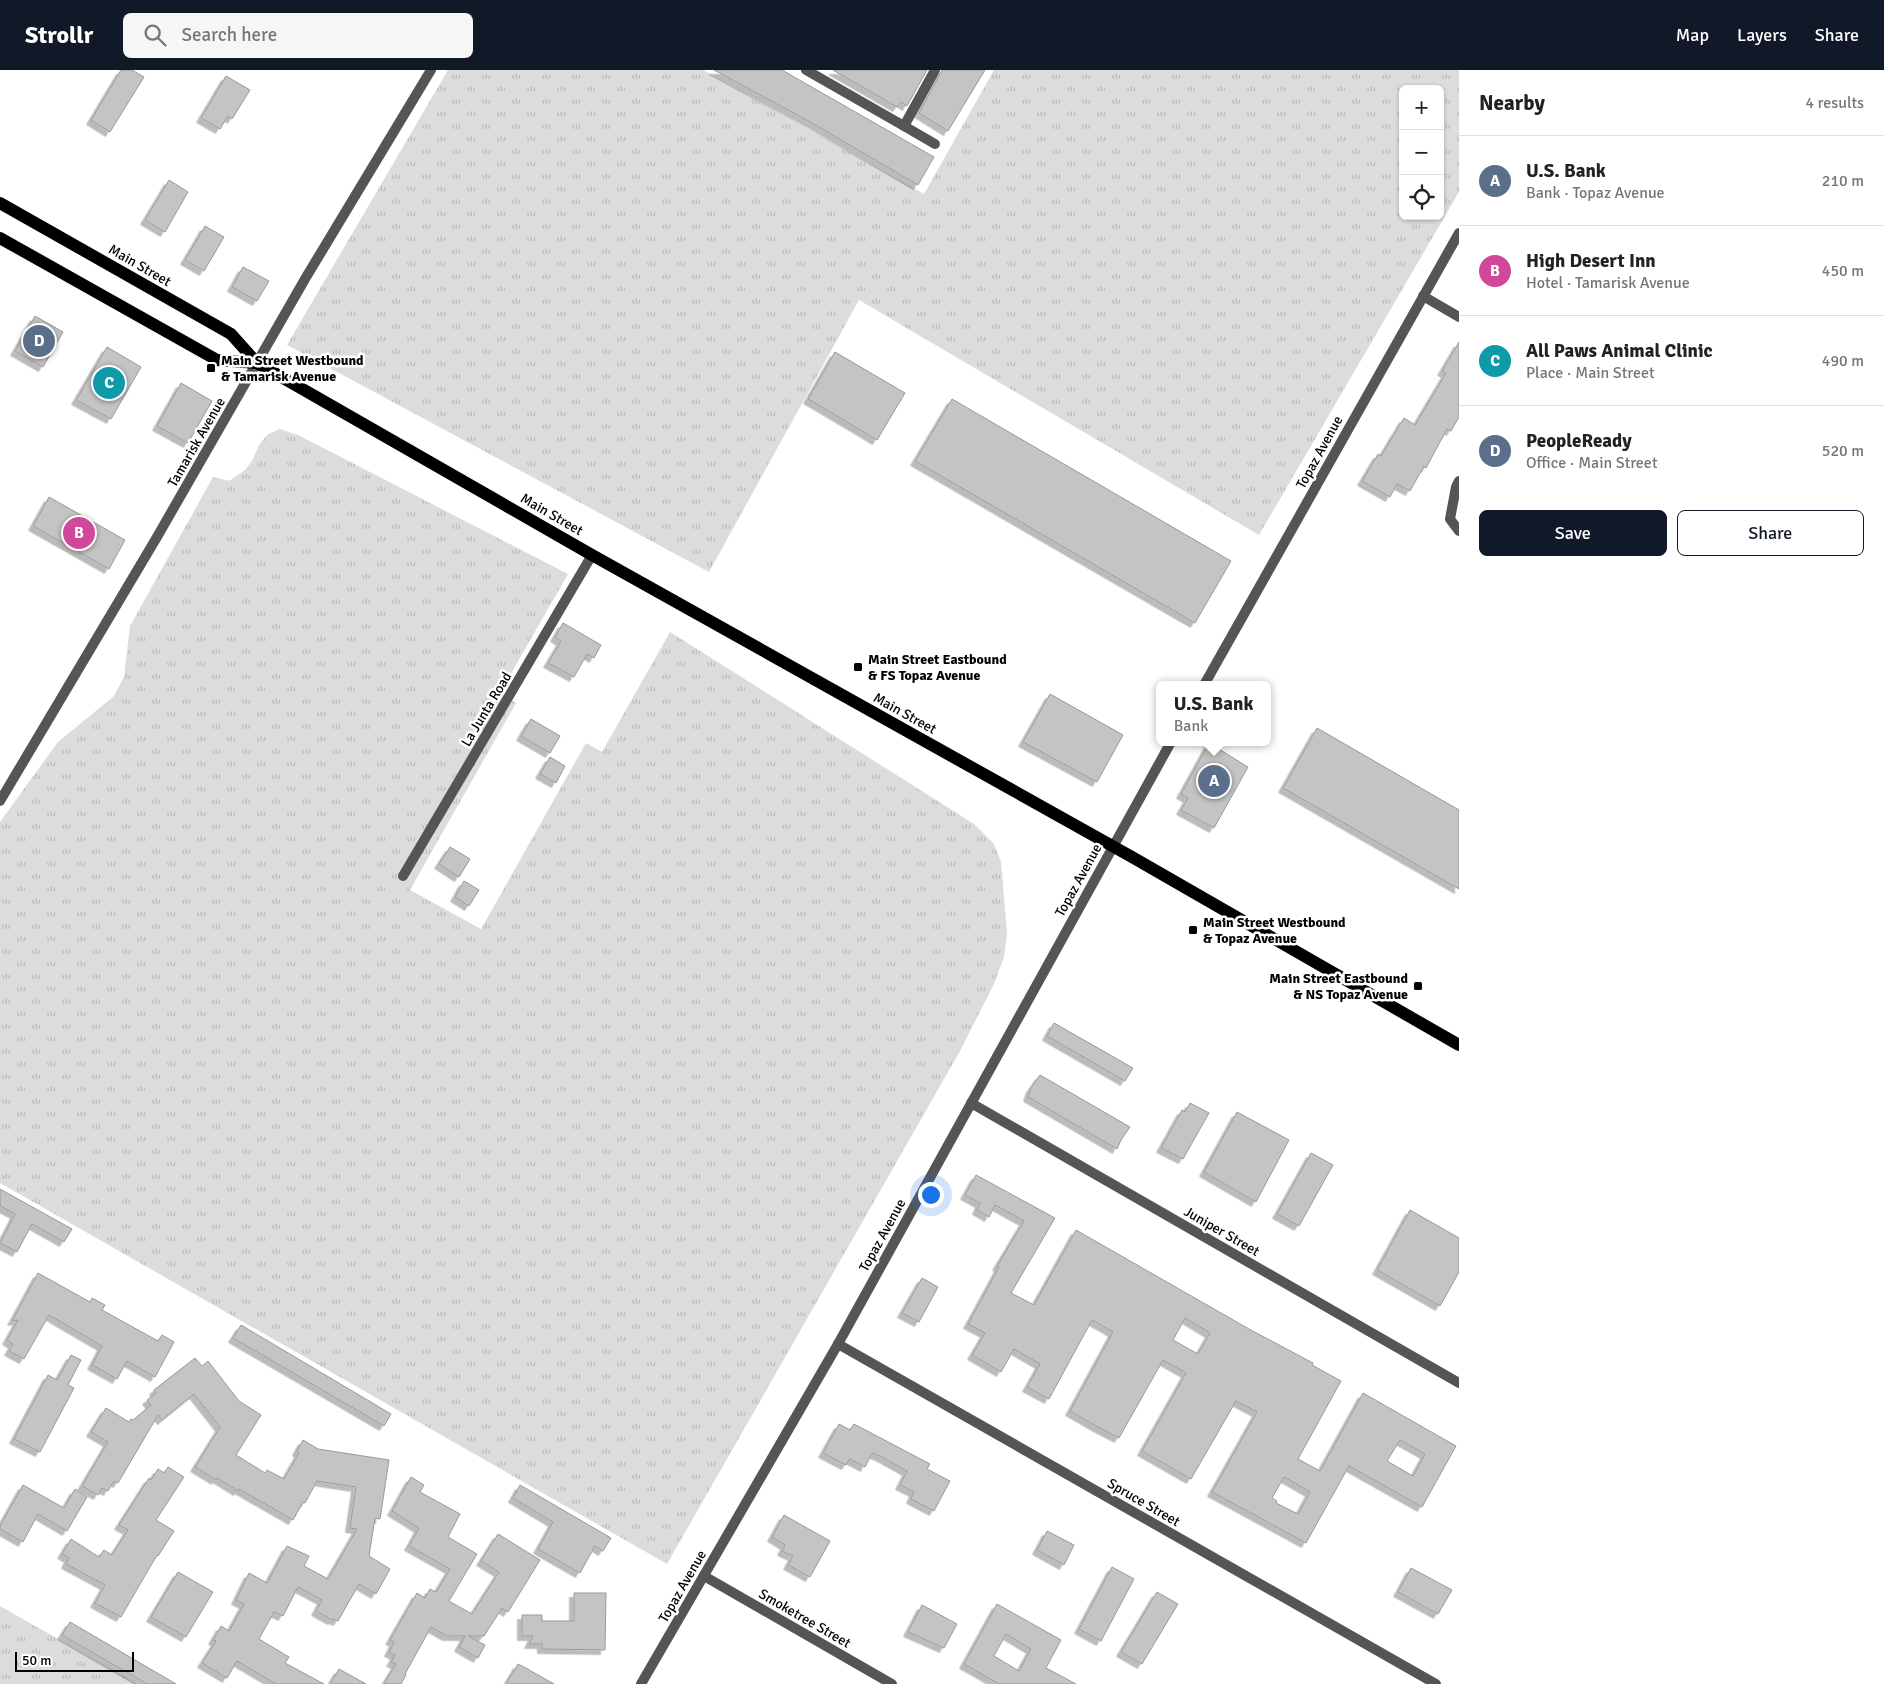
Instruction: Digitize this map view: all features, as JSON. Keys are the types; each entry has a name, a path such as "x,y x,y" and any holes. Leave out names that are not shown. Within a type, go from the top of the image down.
{"main road":[{"name":"Main Street","path":"0,203 231,334 257,363 592,555 1112,846 1459,1045"},
{"name":"Main Street","path":"0,238 217,360 257,363"}],"street":[{"name":"Tamarisk Avenue","path":"0,801 305,279 430,70"},
{"path":"806,70 818,73 935,144"},
{"path":"904,126 935,70"},
{"name":"Topaz Avenue","path":"1206,681 1459,233"},
{"path":"1423,296 1459,317"},
{"path":"1459,481 1456,487 1450,519 1459,532"},
{"name":"La Junta Road","path":"403,876 592,555"},
{"name":"Topaz Avenue","path":"641,1684 838,1344 1169,746"},
{"name":"Juniper Street","path":"971,1103 1459,1383"},
{"name":"Spruce Street","path":"838,1344 1436,1684"},
{"name":"Smoketree Street","path":"704,1576 892,1684"}],"green space":[{"path":"448,70 703,70 924,194 994,70 1459,70 1459,192 1444,218 1444,85 1399,85 1399,220 1443,220 1259,535 859,300 709,572 287,345"},
{"path":"280,429 298,435 568,574 500,693 516,703 410,890 481,929 586,743 602,752 670,632 974,824 994,844 1001,862 1007,933 1004,957 994,984 960,1051 667,1564 0,1183 0,822 58,742 114,696 124,677 130,626 213,477 229,481 245,470 252,461 259,445 268,434"},
{"path":"0,1606 137,1684 0,1684"}],"building":[{"path":"121,70 132,70 144,77 110,132 91,120"},
{"path":"714,70 782,70 934,157 918,185 812,123"},
{"path":"833,70 927,70 907,106 901,102 897,107"},
{"path":"942,70 985,70 948,131 919,113"},
{"path":"226,76 250,90 232,119 228,116 220,129 201,118"},
{"path":"169,180 188,192 165,232 145,220"},
{"path":"205,226 224,237 204,271 185,260"},
{"path":"243,267 269,281 257,301 232,287"},
{"path":"35,316 63,332 43,367 15,351"},
{"path":"1459,342 1459,417 1451,431 1447,429 1426,468 1424,466 1410,491 1397,484 1390,497 1362,481 1378,454 1381,456 1404,418 1415,425 1446,373 1442,371"},
{"path":"107,347 141,367 111,419 76,400"},
{"path":"835,352 905,393 877,440 808,399"},
{"path":"181,383 212,401 188,443 157,426"},
{"path":"952,399 1231,561 1195,623 915,461"},
{"path":"49,497 125,540 109,569 33,526"},
{"path":"563,623 601,645 594,658 587,654 574,677 548,663 561,641 555,637"},
{"path":"1050,694 1123,735 1097,782 1023,742"},
{"path":"531,719 560,736 550,753 521,736"},
{"path":"1317,728 1459,810 1459,889 1283,788"},
{"path":"1207,746 1214,746 1248,767 1214,828 1181,810 1188,798 1181,794"},
{"path":"550,757 565,766 556,783 540,774"},
{"path":"450,847 470,859 459,877 439,864"},
{"path":"464,881 479,890 469,906 455,897"},
{"path":"1054,1023 1133,1068 1125,1081 1047,1036"},
{"path":"1040,1075 1130,1127 1117,1149 1028,1097 1031,1088"},
{"path":"1190,1103 1209,1113 1183,1159 1161,1148 1182,1110 1185,1112"},
{"path":"1237,1112 1289,1140 1256,1202 1204,1172"},
{"path":"1311,1153 1333,1165 1299,1226 1277,1214"},
{"path":"976,1175 1055,1218 1011,1293 1034,1305 1076,1230 1249,1329 1313,1363 1312,1365 1341,1381 1298,1459 1320,1471 1363,1393 1456,1446 1422,1507 1349,1466 1306,1543 1212,1492 1257,1412 1236,1401 1191,1479 1142,1451 1186,1373 1163,1360 1119,1438 1070,1411 1113,1332 1092,1320 1049,1399 1027,1387 1040,1364 1014,1349 1001,1372 972,1355 985,1333 968,1324 999,1267 997,1266 1024,1221 995,1205 989,1217 977,1210 980,1203 965,1195","holes":["1185,1318 1210,1333 1198,1354 1173,1340","1400,1440 1425,1454 1413,1476 1387,1461","1284,1477 1310,1492 1298,1514 1276,1503 1277,1501 1272,1498"]},
{"path":"0,1189 72,1229 64,1242 32,1224 17,1252 0,1243 15,1214 0,1206"},
{"path":"1410,1210 1459,1238 1459,1272 1440,1306 1377,1270"},
{"path":"38,1273 90,1302 92,1298 105,1305 102,1310 158,1341 162,1335 174,1342 155,1377 127,1361 117,1379 92,1365 102,1346 49,1315 24,1359 9,1351 13,1344 7,1340 18,1320 12,1321"},
{"path":"922,1278 938,1287 919,1322 902,1313"},
{"path":"241,1325 391,1414 384,1426 233,1338"},
{"path":"71,1355 81,1360 68,1385 74,1388 40,1452 14,1439 48,1375 57,1380"},
{"path":"195,1358 202,1366 208,1361 239,1401 261,1415 236,1455 265,1473 267,1470 284,1479 299,1453 297,1451 303,1440 318,1449 389,1460 380,1519 375,1518 369,1556 390,1569 376,1594 359,1584 338,1621 332,1620 316,1611 322,1600 298,1587 283,1616 274,1612 259,1639 289,1657 285,1663 324,1684 276,1684 237,1661 227,1678 202,1663 216,1641 213,1640 221,1626 229,1631 244,1604 236,1600 249,1573 267,1583 287,1546 309,1556 304,1566 328,1579 357,1529 350,1528 356,1487 317,1481 293,1520 239,1489 238,1491 217,1478 216,1480 195,1467 220,1427 194,1394 162,1420 158,1415 118,1483 114,1481 108,1491 102,1488 98,1495 82,1486 108,1442 91,1432 106,1408 129,1422 131,1419 133,1420 151,1405 147,1400 156,1393 154,1390"},
{"path":"839,1424 850,1430 854,1424 930,1464 927,1469 950,1481 934,1511 911,1499 914,1492 900,1485 907,1471 880,1456 872,1453 865,1467 850,1459 846,1465 823,1453"},
{"path":"168,1467 184,1477 156,1520 174,1531 157,1555 121,1617 95,1603 105,1585 66,1564 69,1558 62,1554 71,1539 99,1557 104,1550 112,1555 128,1530 119,1525 149,1478 151,1480 158,1469 164,1473"},
{"path":"411,1477 424,1485 420,1492 460,1514 448,1537 477,1554 449,1601 472,1614 499,1572 481,1561 498,1534 540,1560 508,1612 502,1608 484,1636 468,1636 485,1645 478,1658 459,1647 465,1636 447,1636 431,1627 401,1684 384,1684 396,1664 391,1662 395,1655 389,1652 394,1642 390,1640 417,1593 425,1598 430,1589 436,1592 450,1569 409,1546 419,1528 392,1511"},
{"path":"23,1485 64,1508 75,1489 87,1497 67,1531 38,1514 23,1542 0,1529 0,1526"},
{"path":"520,1485 611,1538 603,1551 595,1546 580,1573 538,1549 553,1522 513,1498"},
{"path":"784,1515 830,1541 810,1577 788,1565 793,1556 782,1551 785,1545 772,1537"},
{"path":"1047,1531 1074,1545 1064,1565 1037,1550"},
{"path":"1112,1567 1134,1579 1101,1641 1079,1629"},
{"path":"1411,1568 1452,1590 1438,1614 1398,1592"},
{"path":"178,1572 213,1592 186,1637 151,1617"},
{"path":"1157,1592 1178,1604 1142,1664 1121,1652"},
{"path":"574,1593 606,1593 605,1650 542,1649 542,1644 529,1644 533,1636 522,1636 522,1615 542,1615 542,1621 574,1621"},
{"path":"997,1604 1061,1640 1046,1668 1076,1684 999,1684 964,1664","holes":["1006,1634 1031,1649 1019,1671 994,1656"]},
{"path":"922,1605 957,1624 944,1648 908,1632"},
{"path":"70,1622 176,1684 147,1684 62,1635"},
{"path":"518,1664 524,1667 554,1684 506,1684"},
{"path":"339,1669 366,1684 330,1684"}],"place":[{"name":"PeopleReady","path":"39,341"},
{"name":"Main Street Westbound & Tamarisk Avenue","path":"211,368"},
{"name":"All Paws Animal Clinic","path":"109,383"},
{"name":"High Desert Inn","path":"79,533"},
{"name":"Main Street Eastbound & FS Topaz Avenue","path":"858,667"},
{"name":"U.S. Bank","path":"1214,781"},
{"name":"Main Street Westbound & Topaz Avenue","path":"1193,930"},
{"name":"Main Street Eastbound & NS Topaz Avenue","path":"1418,986"}]}
